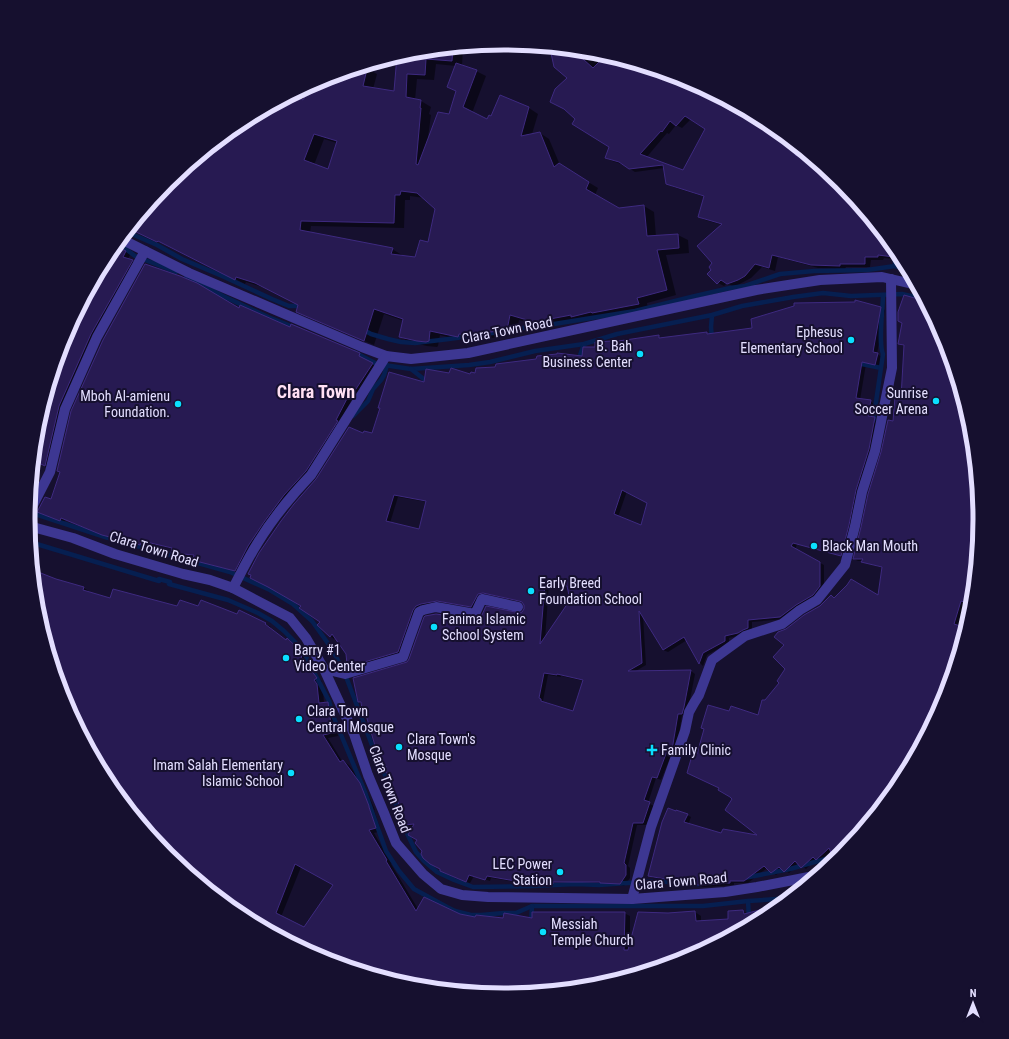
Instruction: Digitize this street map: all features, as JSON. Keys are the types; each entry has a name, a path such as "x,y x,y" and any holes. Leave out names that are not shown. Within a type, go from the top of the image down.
{"street":[{"name":"Clara Town Road","path":"127,242 188,273 347,341 386,356 410,359 468,353 756,290 820,280 882,277 910,283"},
{"path":"36,500 50,472 65,409 97,337 145,250"},
{"path":"632,899 651,827 689,712 699,695 712,660 746,636 782,624 800,610 817,600 845,565 862,492 875,451 892,368 891,279"},
{"path":"233,588 257,544 298,489 311,475 386,356"},
{"name":"Clara Town Road","path":"35,528 73,538 115,554 183,574 210,580 233,588 290,618 306,638 324,669 354,734 368,775 396,843 422,874 441,889 462,895 488,897 632,899 725,892 808,877"},
{"path":"324,669 345,674 403,657 419,612 423,610 436,607 474,614 482,599 518,607"}],"building":[{"path":"453,53 452,61 426,59 425,75 407,74 406,97 421,100 416,164 418,165 438,112 449,114 456,91 447,87 456,63 477,70 463,107 487,119 489,115 491,116 500,95 529,107 521,136 540,132 554,167 559,163 589,182 586,189 619,208 644,205 647,236 678,234 679,248 657,250 667,290 637,298 639,304 571,317 571,315 534,322 510,315 507,330 466,335 459,334 458,337 430,331 429,341 426,342 399,337 403,319 374,309 364,341 296,312 298,305 255,283 236,277 235,280 158,241 157,242 134,231 173,188 219,147 244,129 297,98 299,97 303,100 306,94 367,71 363,86 394,91 396,63","holes":["314,134 337,141 328,169 304,160","401,191 417,193 435,209 428,242 420,240 415,257 391,254 393,248 300,230 301,221 394,223 395,195 400,195"]},
{"path":"551,53 580,56 593,68 601,60 626,66 684,86 712,98 739,113 790,147 796,152 795,155 803,158 814,167 857,210 894,257 878,255 878,257 865,257 865,264 840,264 840,266 811,265 772,255 769,268 755,264 745,276 738,280 727,284 721,280 717,284 707,274 711,270 709,267 712,263 697,246 722,224 698,217 704,196 666,184 663,165 629,169 619,162 605,158 609,147 572,124 575,119 564,109 550,102 555,89 567,78 554,67","holes":["685,116 705,129 683,170 640,154 661,131 662,132 670,121 676,126"]},
{"path":"121,249 126,251 123,257 133,260 91,334 59,406 45,466 39,463 39,458 51,398 60,369 83,312"},
{"path":"145,264 197,283 239,308 240,305 290,327 291,324 360,353 359,356 373,363 354,392 351,391 336,420 338,421 306,471 284,495 264,522 248,546 235,571 192,560 194,555 171,553 172,548 142,541 140,545 126,540 102,535 61,518 60,521 37,512 45,497 51,499 60,472 57,471 71,411 103,340"},
{"path":"904,295 919,299 938,340 958,398 970,458 973,489 973,550 966,603 961,601 954,624 961,626 958,641 949,670 926,727 895,780 877,805 857,829 832,855 829,848 816,860 813,857 801,868 795,861 784,872 779,867 771,873 764,866 744,881 730,881 730,883 699,885 648,876 662,822 668,808 688,814 684,822 721,833 723,829 757,835 725,810 732,799 730,797 718,790 719,788 687,773 693,752 697,754 704,729 701,728 708,705 729,711 731,706 758,715 762,700 765,700 779,683 777,681 785,669 773,657 784,645 774,637 778,632 786,629 804,615 820,606 831,595 834,598 851,579 878,595 882,567 861,562 863,559 853,559 868,494 881,452 888,420 893,421 895,397 901,398 904,345 898,344 902,323 898,321 898,312"},
{"path":"855,300 881,307 873,352 878,353 875,365 862,362 856,398 871,400 868,416 875,417 869,449 856,490 841,556 793,543 791,546 820,562 820,586 813,595 780,617 748,620 748,628 738,633 725,636 725,641 703,653 699,664 684,637 663,650 639,611 642,663 628,671 691,670 682,714 678,714 671,752 667,751 657,778 652,777 644,800 650,802 643,823 633,823 624,863 626,865 626,875 620,884 600,882 553,882 553,884 542,884 541,886 514,884 515,881 487,876 485,880 469,875 466,882 440,871 440,869 430,864 423,858 421,854 422,851 415,843 417,840 408,835 414,824 405,825 397,799 395,800 389,773 386,773 386,766 381,766 366,715 363,716 361,702 358,702 353,678 407,662 425,616 436,614 476,620 481,617 486,606 520,613 524,609 524,605 519,601 483,593 478,594 471,607 437,601 421,604 416,606 413,610 398,652 351,666 347,664 346,654 332,634 330,637 317,625 320,622 299,608 301,606 250,578 251,575 248,574 259,553 294,504 316,479 349,427 363,433 364,431 372,433 389,372 424,382 426,369 449,373 451,368 470,374 471,372 475,373 476,368 495,367 496,364 536,359 537,356 557,353 582,356 583,347 595,347 595,342 612,342 659,335 659,338 707,332 707,334 752,328 751,319 794,306 794,303 855,302","holes":["622,490 647,503 641,525 614,514","394,495 426,501 419,529 386,521","545,583 567,586 570,600 540,644","544,673 557,674 583,680 573,711 541,701 539,698"]},
{"path":"38,572 84,587 83,590 110,598 113,589 177,606 180,600 198,606 201,600 237,614 239,610 266,623 265,624 286,640 287,638 304,654 301,657 317,678 314,680 317,684 319,703 328,702 332,733 323,735 340,762 343,760 360,783 376,828 369,830 416,911 424,897 460,914 475,917 476,915 503,918 504,913 532,918 532,912 625,912 624,950 628,950 638,912 668,913 695,911 696,921 728,919 728,911 743,910 744,914 768,908 712,941 706,944 696,944 696,948 684,953 626,973 566,985 504,989 443,985 383,973 356,963 354,964 297,941 244,910 195,872 152,829 132,805 98,754 83,727 71,699 51,641 44,611","holes":["295,864 333,885 304,927 276,913"]}],"waterway":[{"path":"132,234 157,245 182,259 272,299 289,306 303,306"},
{"path":"123,247 135,256 176,272"},
{"path":"895,260 895,266 900,267"},
{"path":"362,329 371,334 401,342 415,343 449,339 635,311 730,288 745,286 780,274 814,271 867,270 895,266"},
{"path":"186,277 268,317 296,328"},
{"path":"354,352 377,364 411,369 469,365 490,362 535,351 584,344 617,334 712,315 742,306 793,297 823,293 851,296 902,294 918,298"},
{"path":"873,421 883,354 881,342 883,295"},
{"path":"712,315 712,339"},
{"path":"578,361 584,344"},
{"path":"857,363 881,368"},
{"path":"353,416 368,401 373,389 384,375 387,365"},
{"path":"411,369 429,382"},
{"path":"35,514 105,537 230,572 270,590 293,604 312,621 332,649 345,674 375,753 390,786 402,823 416,852 437,872 473,887 576,884 599,885 656,881 699,884"},
{"path":"36,544 159,581 159,579 170,582 169,584 228,600 258,613 272,621 284,631 304,653 329,701 334,718 365,792 386,851 399,871 414,889 455,911 471,915 481,915 516,913 532,906 703,906 781,899"},
{"path":"744,878 790,869 829,858"},
{"path":"748,901 749,919"},
{"path":"531,924 532,906"}],"place":[{"name":"Ephesus Elementary School","path":"851,340"},
{"name":"B. Bah Business Center","path":"640,354"},
{"name":"Sunrise Soccer Arena","path":"936,401"},
{"name":"Mboh Al-amienu Foundation.","path":"178,404"},
{"name":"Black Man Mouth","path":"814,546"},
{"name":"Early Breed Foundation School","path":"531,591"},
{"name":"Fanima Islamic School System","path":"434,627"},
{"name":"Barry #1 Video Center","path":"286,658"},
{"name":"Clara Town Central Mosque","path":"299,719"},
{"name":"Clara Town's Mosque","path":"399,747"},
{"name":"Family Clinic","path":"652,750"},
{"name":"Imam Salah Elementary Islamic School","path":"291,773"},
{"name":"LEC Power Station","path":"560,872"},
{"name":"Messiah Temple Church","path":"543,932"}],"district":[{"name":"Clara Town","path":"316,392"}]}
